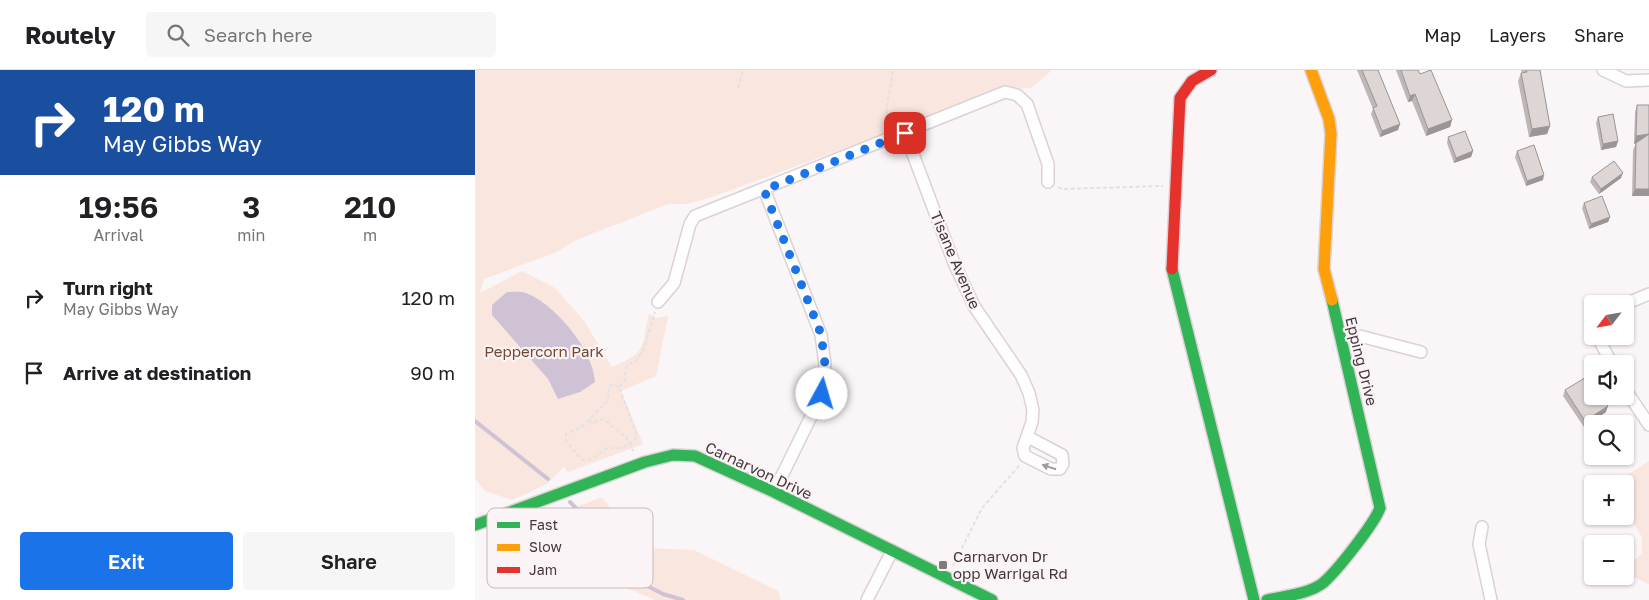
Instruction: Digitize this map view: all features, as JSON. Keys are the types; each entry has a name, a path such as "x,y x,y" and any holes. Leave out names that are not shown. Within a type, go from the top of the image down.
{"street":[{"path":"1211,70 1192,80 1184,88 1180,98 1171,272 1253,600"},
{"name":"Epping Drive","path":"1267,600 1309,590 1323,583 1375,521 1380,508 1379,497 1324,269 1331,134 1329,119 1311,70"},
{"path":"1603,70 1627,81 1649,80"},
{"path":"658,302 674,283 690,224 695,216 900,136 1005,92 1017,95 1027,104 1048,164 1048,182"},
{"name":"Tisane Avenue","path":"900,136 954,264 974,306 1021,375 1029,393 1033,410 1028,437 1023,451 1028,459"},
{"path":"764,190 821,334 825,364 822,394 774,492"},
{"path":"1634,300 1649,294"},
{"path":"1341,340 1361,336 1421,352"},
{"path":"1634,403 1649,425"},
{"path":"1028,437 1058,451 1064,459 1063,464 1056,470 1028,459"},
{"name":"Carnarvon Drive","path":"520,508 630,466 674,454 695,456 774,492 992,600"},
{"name":"Carnarvon Drive","path":"475,525 487,520"},
{"path":"1482,527 1479,544 1491,600"},
{"path":"867,600 892,550"}],"path":[{"path":"738,88 743,70"},
{"path":"893,70 891,97 885,112 900,136"},
{"path":"1048,182 1062,189 1175,186"},
{"path":"619,387 625,381 625,370 628,364 636,361 644,349 658,302"},
{"path":"613,384 619,387 637,436 631,444 621,449 607,448 594,458 581,460 567,441 566,434 583,426 589,420 608,400 609,387 613,384"},
{"path":"589,420 592,423 603,420 626,437 633,451"},
{"path":"946,577 982,508 1019,466 1028,459"}],"green space":[{"name":"Peppercorn Park","path":"475,70 1052,70 1031,88 1002,89 709,198 686,204 668,204 574,241 557,252 484,279 480,293 522,271 555,288 584,321 612,367 631,358 641,348 649,314 656,318 668,316 656,376 621,391 643,444 568,472 564,467 547,484 512,500 485,491 475,479"},
{"path":"1649,461 1649,584 1634,577 1634,560 1642,554 1642,537 1634,524 1634,475 1627,475"},
{"path":"602,497 610,508 574,508"},
{"path":"653,548 694,550 778,591 781,600 655,600 627,588 653,588"}],"shaded area":[{"path":"507,292 526,293 549,307 560,318 571,330 588,357 595,382 580,392 558,399 548,379 492,315 492,305"}],"building":[{"path":"1362,70 1378,70 1400,124 1382,131 1373,108 1377,106"},
{"path":"1401,70 1418,70 1420,74 1431,70 1452,120 1428,129 1415,94 1410,96"},
{"path":"1526,70 1540,70 1550,126 1532,129 1521,73 1527,72"},
{"path":"1637,105 1649,105 1649,134 1636,136"},
{"path":"1613,114 1618,141 1603,144 1598,117"},
{"path":"1465,131 1473,151 1456,158 1448,137"},
{"path":"1649,134 1649,189 1635,189 1636,143"},
{"path":"1534,145 1544,175 1527,181 1517,151"},
{"path":"1614,161 1623,173 1601,189 1592,177"},
{"path":"1602,196 1610,217 1591,224 1584,203"},
{"path":"1584,378 1584,405 1608,406 1594,415 1584,415 1584,419 1565,390"}],"waterway":[{"path":"475,421 548,479"},
{"path":"570,502 576,508"},
{"path":"651,588 683,600"}],"traffic: fast":[{"path":"1172,269 1254,600"},
{"path":"1267,600 1311,590 1323,583 1355,547 1371,525 1380,508 1332,300"},
{"path":"521,508 645,462 673,455 695,456 774,492 992,600"},
{"path":"475,525 487,521"}],"traffic: slow":[{"path":"1311,70 1329,119 1331,134 1324,269 1332,300"}],"traffic: jam":[{"path":"1172,269 1180,98 1192,81 1211,70"}],"place":[{"name":"Carnarvon Dr opp Warrigal Rd","path":"943,565"}],"route":[{"path":"822,394 825,364 821,334 764,190 905,133"}]}
